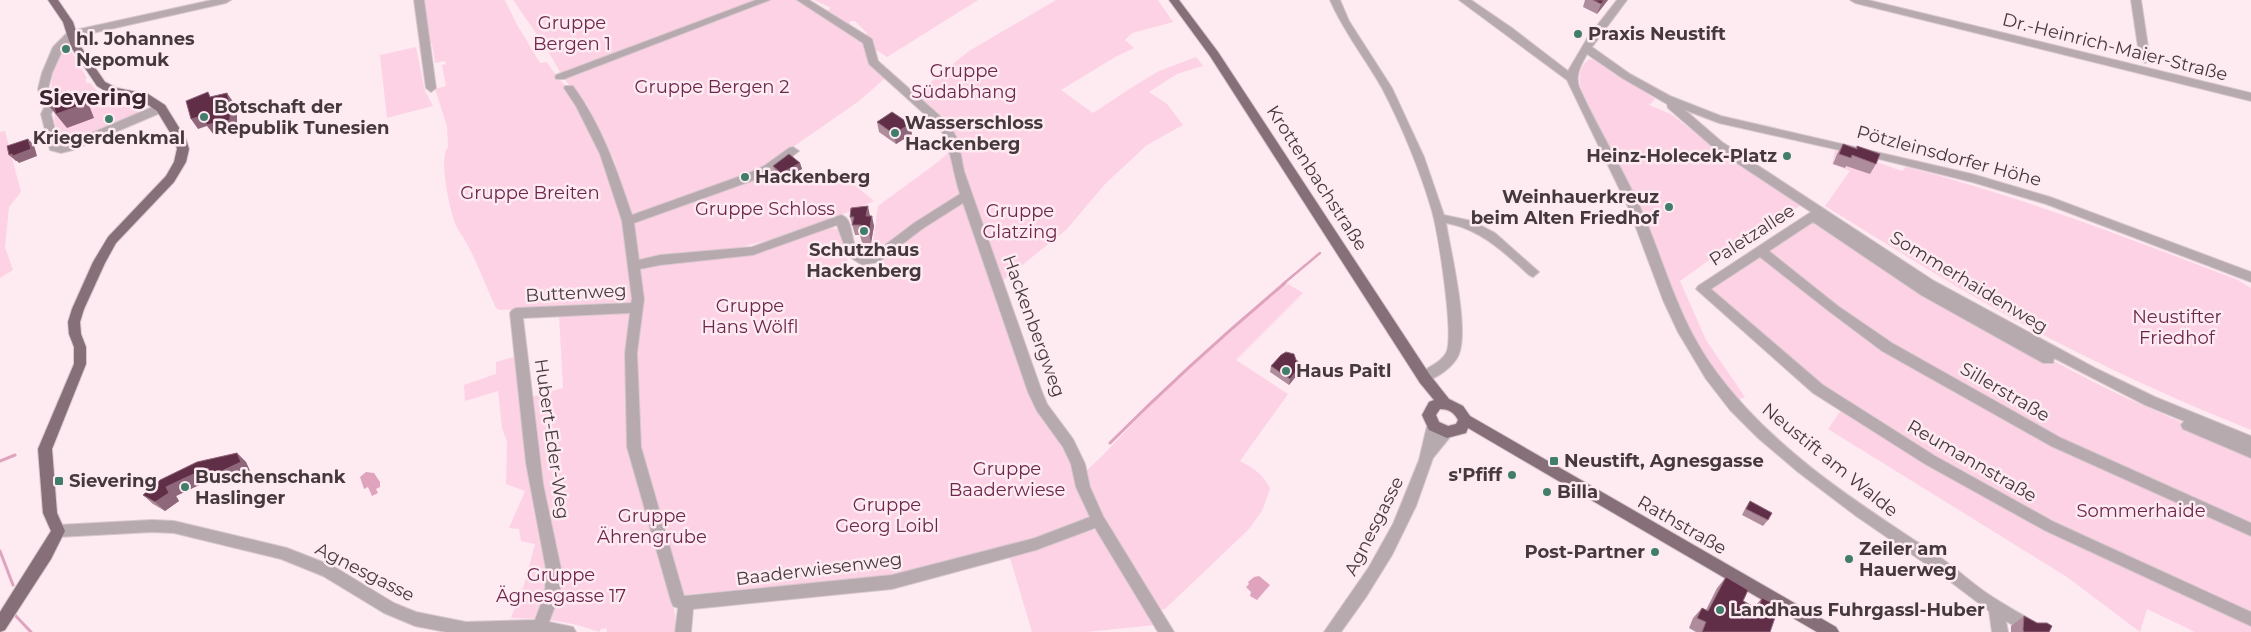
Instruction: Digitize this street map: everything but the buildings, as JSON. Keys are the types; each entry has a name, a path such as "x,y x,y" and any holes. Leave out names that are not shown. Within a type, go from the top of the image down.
{"main road":[{"path":"0,625 46,554 58,531 50,512 45,450 80,364 80,347 74,334 74,322 99,262 112,240 170,179 180,162 183,149 180,139 160,108 144,97 106,88 96,77 71,35 68,22 53,0"},
{"name":"Krottenbachstraße","path":"1174,0 1214,54 1425,378 1440,405"},
{"path":"1434,426 1429,415 1440,405"},
{"name":"Rathstraße","path":"1440,405 1459,409 1458,427"},
{"name":"Rathstraße","path":"1434,426 1458,427 1514,450 1831,632"}],"street":[{"path":"160,108 69,147 61,149 54,147 46,114 49,108 43,89 47,73 58,47 71,35 226,0"},
{"path":"419,0 431,88"},
{"path":"560,77 766,0"},
{"name":"Hackenbergweg","path":"802,0 868,41 874,62 888,77 906,90 944,126 952,140 958,171 966,196 1035,392 1042,407 1068,443 1078,464 1083,487 1098,520 1163,627"},
{"path":"1335,0 1344,21 1386,86 1418,157 1439,218 1454,310 1456,343 1453,354 1446,363 1425,378"},
{"path":"1464,0 1508,30 1572,79 1586,48 1622,0"},
{"name":"Dr.-Heinrich-Maier-Straße","path":"1855,0 2251,97"},
{"path":"2136,0 2144,60"},
{"name":"Pötzleinsdorfer Höhe","path":"1586,48 1626,76 1666,99 1719,119 1972,178 2050,201 2251,277"},
{"name":"Neustift am Walde","path":"1572,79 1579,98 1635,209 1684,332 1725,394 1764,434 1804,468 1996,607 2038,632"},
{"path":"569,88 581,105 606,154 628,221 635,266 637,308 631,353 634,447 678,601 686,603 683,632"},
{"name":"Sommerhaidenweg","path":"1666,99 1718,145 1817,214 1930,284 2090,372 2150,401 2251,442"},
{"path":"628,221 752,176 768,169 793,151"},
{"path":"635,266 660,260 753,251 842,219 852,253 862,260 875,259 918,226 966,196"},
{"path":"1817,214 1925,292 2072,372 2161,414 2251,452"},
{"name":"Paletzallee","path":"1702,289 1817,214"},
{"path":"1439,218 1455,219 1480,228 1498,240 1533,272"},
{"name":"Sillerstraße","path":"1761,250 1887,347 2056,442 2251,530"},
{"name":"Reumannstraße","path":"1702,289 1818,389 1930,460 2049,526 2251,619"},
{"name":"Buttenweg","path":"516,314 637,308"},
{"name":"Hubert-Eder-Weg","path":"516,314 523,390 536,486 554,564 554,583 540,628"},
{"name":"Agnesgasse","path":"1332,632 1380,562 1401,519 1426,458 1434,426"},
{"name":"Agnesgasse","path":"1426,458 1458,427"},
{"name":"Baaderwiesenweg","path":"686,603 892,582 1028,546 1098,520"},
{"name":"Agnesgasse","path":"58,531 152,526 183,530 282,553 328,571 389,608 414,619 466,630 540,628 568,632"},
{"path":"1996,607 2000,632"}],"green space":[{"name":"Gruppe Breiten","path":"423,0 505,0 516,23 540,63 547,62 577,101 593,131 614,184 623,219 625,235 623,236 632,278 635,304 500,310 496,308 466,241 456,226 450,207 444,162 448,147 447,126 435,89 446,86 442,65 446,64 445,61 435,63 432,44 428,44"},
{"path":"513,0 798,0 864,41 884,79 859,101 760,170 629,217 613,166 616,165 612,155 609,155 586,103 583,103 563,77 545,46"},
{"path":"814,0 978,0 887,57 875,49 874,44 865,36 867,33 855,21 850,21 849,26 825,12 831,8"},
{"path":"1056,0 1158,0 1173,22 1132,33 1125,40 1134,48 1117,56 1061,90 1093,113 1159,71 1196,57 1203,66 1177,74 1149,92 1167,104 1183,125 1147,145 1106,183 1066,230 1001,282 960,170 957,139 941,118 916,94 969,51"},
{"path":"68,46 87,78 85,80 87,83 90,83 104,95 134,101 146,109 66,144 60,143 54,120 56,106 51,94 52,74 63,48"},
{"path":"416,47 425,91 433,106 387,118 380,55"},
{"path":"1590,59 1601,62 1615,75 1615,72 1655,99 1649,105 1671,114 1717,150 1801,205 1750,241 1740,238 1680,281 1706,340 1745,397 1737,400 1712,368 1685,326 1653,238 1581,89 1580,72"},
{"path":"5,131 21,192 9,207 5,247 13,270 0,278 0,132"},
{"path":"951,150 960,194 881,250 865,255 858,252 853,244 873,242 878,206 938,162"},
{"name":"Neustifter Friedhof","path":"1835,150 1851,153 1902,171 1906,167 1948,178 2032,204 2197,264 2238,280 2251,288 2251,430 2191,405 2074,351 1968,293 1825,206 1850,171 1832,164"},
{"path":"770,172 785,184 845,177 874,201 801,232 714,254 761,252 819,230 838,229 852,275 856,274 864,279 887,257 922,229 961,203 966,204 1036,410 1064,446 1089,513 1088,517 1030,540 894,576 680,595 672,598 676,621 674,632 607,632 606,628 601,629 599,632 556,621 511,618 525,582 535,544 521,541 519,529 509,528 525,491 506,484 507,442 502,428 498,391 465,401 464,385 496,374 496,362 517,356 527,398 563,388 559,316 631,311 636,417 631,225"},
{"name":"Sommerhaide","path":"1811,214 1948,300 2052,360 2128,398 2251,450 2251,632 2195,632 2147,609 2140,632 2067,577 1828,429 1842,409 1741,328 1696,288"},
{"path":"1288,284 1303,293 1236,360 1288,394 1240,461 1258,472 1270,489 1262,511 1249,529 1165,609 1158,610 1095,504 1084,473 1160,395 1276,291"},
{"path":"1093,530 1097,531 1155,625 1087,632 1032,632 1010,558"}],"shaded area":[{"path":"366,472 374,473 380,482 380,487 376,489 378,493 372,496 368,487 364,489 360,477"},
{"path":"1259,576 1270,585 1257,600 1250,596 1251,592 1246,587 1249,584 1248,582 1254,577"}],"waterway":[{"path":"1283,284 1320,253"},
{"path":"1110,443 1196,361 1285,283"},
{"path":"0,461 15,455"},
{"path":"0,551 13,585"},
{"path":"14,614 31,632"}],"place":[{"name":"Praxis Neustift","path":"1578,34"},
{"name":"hl. Johannes Nepomuk","path":"66,49"},
{"name":"Botschaft der Republik Tunesien","path":"204,117"},
{"name":"Kriegerdenkmal","path":"109,119"},
{"name":"Wasserschloss Hackenberg","path":"895,133"},
{"name":"Heinz-Holecek-Platz","path":"1787,156"},
{"name":"Hackenberg","path":"745,177"},
{"name":"Weinhauerkreuz beim Alten Friedhof","path":"1669,207"},
{"name":"Schutzhaus Hackenberg","path":"864,231"},
{"name":"Haus Paitl","path":"1286,371"},
{"name":"Neustift, Agnesgasse","path":"1554,461"},
{"name":"s'Pfiff","path":"1512,475"},
{"name":"Sievering","path":"59,481"},
{"name":"Buschenschank Haslinger","path":"185,487"},
{"name":"Billa","path":"1547,492"},
{"name":"Post-Partner","path":"1655,552"},
{"name":"Zeiler am Hauerweg","path":"1849,559"},
{"name":"Landhaus Fuhrgassl-Huber","path":"1720,610"}],"district":[{"name":"Sievering","path":"93,97"}],"park label":[{"name":"Gruppe Bergen 1","path":"572,33"},
{"name":"Gruppe Südabhang","path":"964,81"},
{"name":"Gruppe Bergen 2","path":"712,87"},
{"name":"Gruppe Schloss","path":"765,209"},
{"name":"Gruppe Glatzing","path":"1020,221"},
{"name":"Gruppe Hans Wölfl","path":"750,316"},
{"name":"Gruppe Baaderwiese","path":"1007,479"},
{"name":"Gruppe Georg Loibl","path":"887,515"},
{"name":"Gruppe Ährengrube","path":"652,526"},
{"name":"Gruppe Ägnesgasse 17","path":"561,585"}]}
